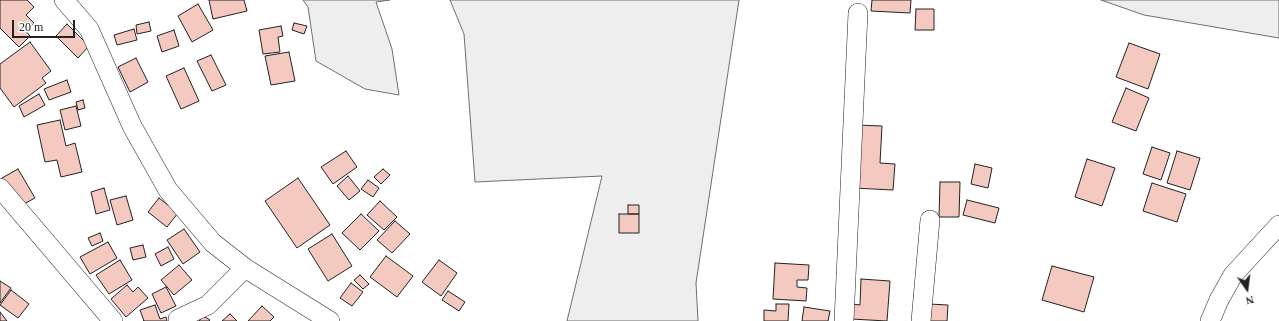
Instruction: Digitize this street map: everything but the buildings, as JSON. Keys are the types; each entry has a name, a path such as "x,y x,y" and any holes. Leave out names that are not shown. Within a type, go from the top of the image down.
{"street":[{"path":"64,0 89,29 132,126 168,190 213,243 244,268 330,321"},
{"path":"844,321 858,13"},
{"path":"0,188 113,321"},
{"path":"921,321 930,220"},
{"path":"1210,321 1218,300 1233,275 1279,225"},
{"path":"178,319 208,305 244,268"}],"shaded area":[{"path":"303,0 390,0 376,2 392,49 399,95 365,89 316,61 308,7"},
{"path":"450,0 739,0 696,283 698,321 567,321 602,176 475,182 464,34"},
{"path":"1101,0 1279,0 1279,38 1144,15"}]}
